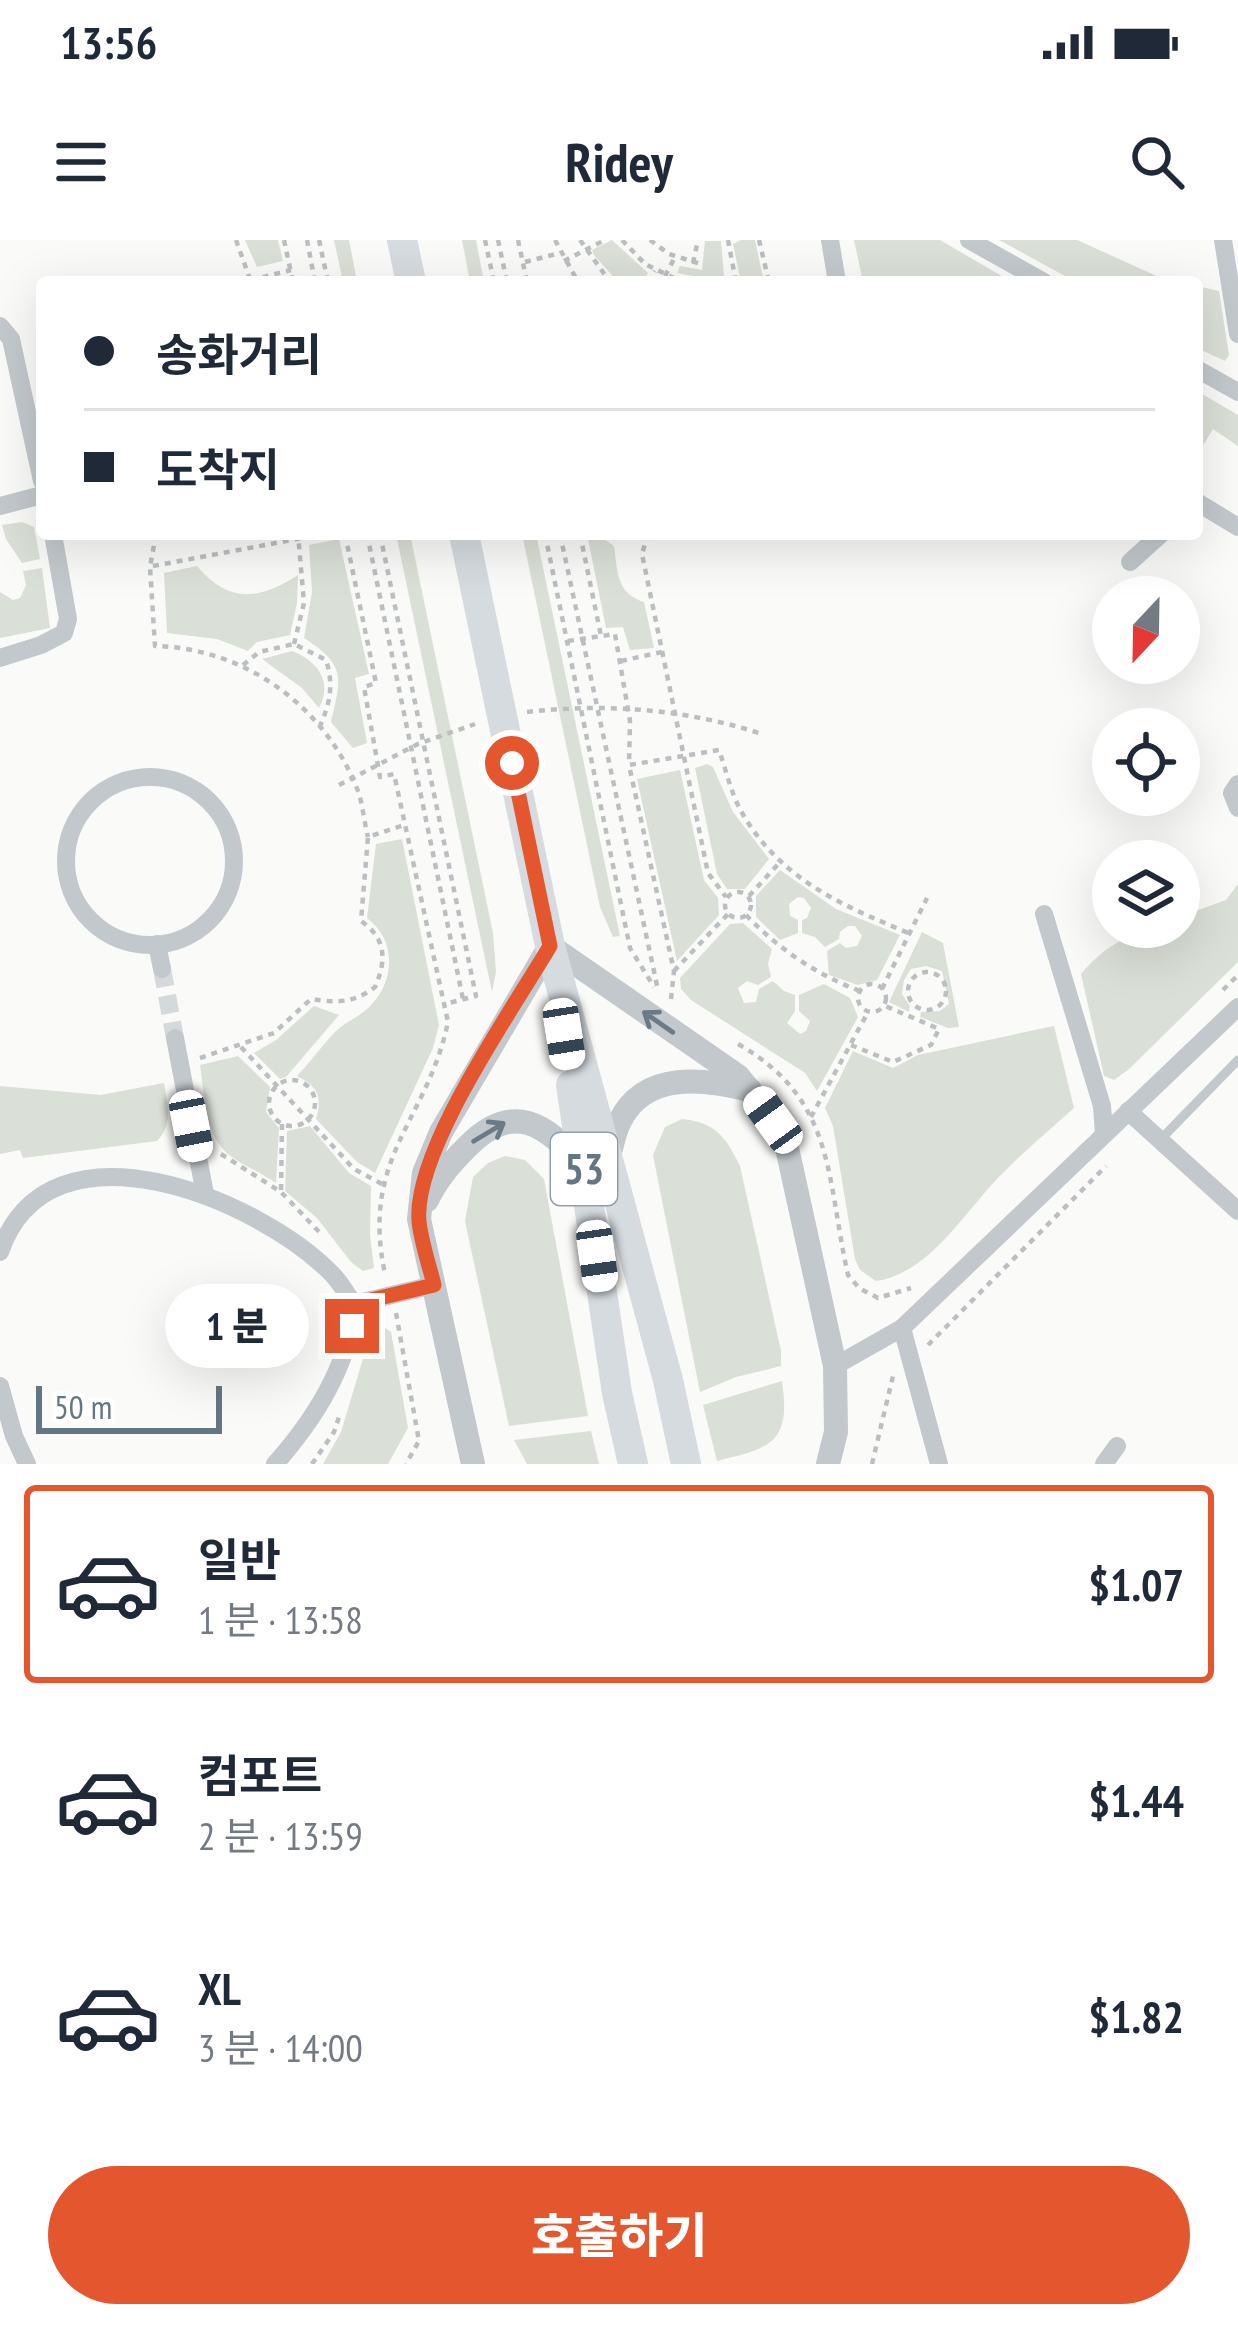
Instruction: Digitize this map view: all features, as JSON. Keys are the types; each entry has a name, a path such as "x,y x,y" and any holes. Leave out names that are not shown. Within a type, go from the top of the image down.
{"main road":[{"path":"402,240 409,276"},
{"name":"53","path":"465,540 596,1162 668,1380 686,1464"},
{"name":"53","path":"596,1162 617,1393 633,1464"}],"street":[{"path":"830,240 836,276"},
{"path":"969,240 1033,276"},
{"path":"1223,240 1238,334"},
{"path":"0,326 11,339 36,454"},
{"path":"1203,372 1238,392"},
{"path":"0,506 36,497"},
{"path":"1203,506 1238,527"},
{"path":"0,658 64,633 68,620 54,540"},
{"path":"1130,562 1154,540"},
{"path":"142,778 193,789 219,813 232,845 232,880 217,911 191,934 157,944 140,944 107,933 81,909 67,877 68,842 83,811 109,788 142,778"},
{"path":"1238,784 1232,793 1238,808"},
{"path":"1044,914 1102,1106 1104,1135"},
{"path":"157,944 162,969"},
{"path":"472,1464 419,1219 424,1173 441,1132 550,946 738,1076 787,1148 835,1366 836,1432 828,1464"},
{"path":"835,1366 902,1328 1238,1007"},
{"path":"175,1039 205,1194"},
{"path":"419,1219 436,1180 485,1128 512,1120 536,1125 596,1162 620,1121 651,1088 678,1081 713,1081 752,1091"},
{"path":"1128,1111 1238,1211"},
{"path":"0,1252 22,1209 51,1190 89,1178 136,1176 205,1194 280,1232 333,1275 354,1304 344,1354 326,1391 298,1438 275,1464"},
{"path":"354,1304 434,1285"},
{"path":"902,1328 939,1464"},
{"path":"0,1386 27,1464"},
{"path":"1104,1464 1117,1446"}],"lane":[{"path":"1160,1140 1238,1060"}],"path":[{"path":"236,240 249,276"},
{"path":"284,240 292,276"},
{"path":"307,240 314,276"},
{"path":"319,240 327,276"},
{"path":"484,240 493,276"},
{"path":"498,240 506,276"},
{"path":"518,240 525,276"},
{"path":"555,240 574,276"},
{"path":"580,240 606,276"},
{"path":"564,261 605,240"},
{"path":"622,240 665,276 675,257"},
{"path":"650,240 675,257 697,263 698,240"},
{"path":"728,240 733,276"},
{"path":"759,240 768,276"},
{"path":"523,263 560,253"},
{"path":"269,276 290,270"},
{"path":"652,276 655,271"},
{"path":"155,540 151,567 154,646 198,651 242,665 279,688 320,726 358,791 368,837 362,921 375,931 384,951 375,986 358,1000 311,999 274,1033 194,1060"},
{"path":"151,567 283,540"},
{"path":"294,644 304,603 298,540"},
{"path":"346,540 376,683 364,687 380,777 394,774 448,1022 442,1049 382,1184 378,1210 384,1272 400,1324 419,1441 406,1464"},
{"path":"368,540 463,999"},
{"path":"381,540 476,996 445,1004"},
{"path":"546,540 630,948 658,990 671,999 674,971 629,766 630,721 615,634 567,641"},
{"path":"561,540 658,990"},
{"path":"581,540 601,636"},
{"path":"646,540 641,554 708,873 726,897"},
{"path":"242,665 260,652 294,644 326,661 332,679 320,726"},
{"path":"620,662 662,652"},
{"path":"527,712 630,708 759,733"},
{"path":"339,785 418,744 486,721"},
{"path":"629,766 719,750 740,809 780,862 839,905 911,934"},
{"path":"368,837 406,825"},
{"path":"749,896 780,862"},
{"path":"742,891 752,904 746,915 734,918 724,905 726,897 742,891"},
{"path":"884,1005 882,989 927,898"},
{"path":"674,971 728,914"},
{"path":"746,915 773,944 829,980 860,991"},
{"path":"934,974 945,986 942,1002 935,1008 919,1008 908,995 911,979 934,974"},
{"path":"1221,992 1238,975"},
{"path":"868,1012 857,999 860,991 874,984 882,989"},
{"path":"811,1117 850,1045 868,1012 884,1005 939,1029 932,1045 893,1062 850,1045"},
{"path":"914,1018 919,1008"},
{"path":"738,1044 770,1062 800,1094 811,1117 825,1151 848,1275 859,1288 878,1298 916,1286"},
{"path":"241,1047 354,1169 382,1184"},
{"path":"278,1086 297,1081 312,1091 315,1108 296,1126 282,1124"},
{"path":"278,1086 269,1107 282,1124 281,1192"},
{"path":"214,1148 281,1192 333,1250"},
{"path":"872,1464 892,1376 1108,1164"},
{"path":"374,1280 384,1272"}],"shaded area":[{"path":"245,240 278,240 283,261 257,267"},
{"path":"334,240 349,240 356,276 342,276"},
{"path":"462,240 476,240 483,276 469,276"},
{"path":"612,240 648,273 613,276 592,250"},
{"path":"755,240 763,276 740,276 733,244"},
{"path":"854,240 940,240 1002,276 862,276"},
{"path":"999,240 1077,240 1157,276 1065,276"},
{"path":"705,241 721,241 724,276 677,273 680,266 702,270"},
{"path":"1203,287 1219,291 1229,355 1225,361 1203,351"},
{"path":"1203,395 1238,415 1238,446 1213,429 1203,445"},
{"path":"22,522 34,527 40,559 22,563 2,525"},
{"path":"339,540 369,674 355,678 367,743 353,748 331,722 338,683 334,665 304,638 312,592 309,545"},
{"path":"397,540 411,540 493,933 496,972 492,992"},
{"path":"523,540 537,540 620,936 613,937 600,907"},
{"path":"588,540 606,540 614,546 623,587 644,602 654,648 630,650 623,627 606,628"},
{"path":"197,566 221,587 245,594 270,589 298,575 290,635 257,642 248,651 217,639 167,633 164,573"},
{"path":"42,568 50,628 0,638 0,592 13,600 20,598 26,585 23,571"},
{"path":"292,651 309,660 320,674 324,690 319,708 302,688 262,659"},
{"path":"713,767 733,812 769,859 745,889 727,889 717,874 695,768"},
{"path":"680,770 704,880 718,898 719,915 677,961 637,779"},
{"path":"402,839 439,1025 433,1048 375,1173 357,1162 316,1119 317,1093 297,1076 335,1032 367,1009 383,987 388,950 367,918 376,844"},
{"path":"780,870 836,909 900,935 877,980 858,985 829,975 827,951 840,943 846,948 857,946 862,936 855,926 848,926 825,947 802,933 802,920 811,908 804,898 789,904 790,916 798,920 798,933 780,940 756,917 756,896"},
{"path":"1238,884 1238,962 1129,1069 1114,1080 1104,1076 1081,974 1110,948 1200,948 1200,909 1226,900"},
{"path":"743,923 772,949 771,977 758,985 747,981 738,988 744,1003 756,1002 759,989 773,981 795,995 795,1011 787,1023 800,1034 810,1021 799,1011 799,995 824,984 850,998 858,1017 817,1091 805,1073 681,989 680,978 730,924"},
{"path":"922,932 943,943 959,1027 948,1028 920,1017 921,1012 940,1011 949,1004 942,971 926,966 911,969 902,994 909,1012 889,1002"},
{"path":"314,1006 339,1015 280,1079 254,1053"},
{"path":"1054,1026 1074,1108 1012,1164 947,1237 914,1266 876,1281 860,1270 833,1126 825,1108 853,1051 893,1068 918,1055"},
{"path":"238,1056 270,1087 266,1112 279,1128 276,1183 232,1157 211,1128 200,1065"},
{"path":"164,1083 167,1121 157,1141 23,1158 20,1150 0,1154 0,1086 101,1095"},
{"path":"682,1119 718,1133 740,1166 781,1351 781,1366 700,1392 653,1155 665,1127"},
{"path":"310,1126 349,1173 371,1186 374,1268 363,1271 351,1262 317,1218 285,1191 287,1131"},
{"path":"505,1156 525,1160 544,1179 588,1416 509,1426 465,1221 473,1177"},
{"path":"381,1325 391,1332 408,1428 388,1464 323,1464 341,1432 371,1332"},
{"path":"782,1381 783,1417 774,1439 752,1452 717,1461 703,1405"},
{"path":"591,1431 599,1464 527,1464 514,1440"}],"tunnel":[{"path":"162,969 175,1038"}],"route":[{"path":"352,1326 354,1304 434,1285 419,1219 424,1173 441,1132 550,946 512,763"}]}
